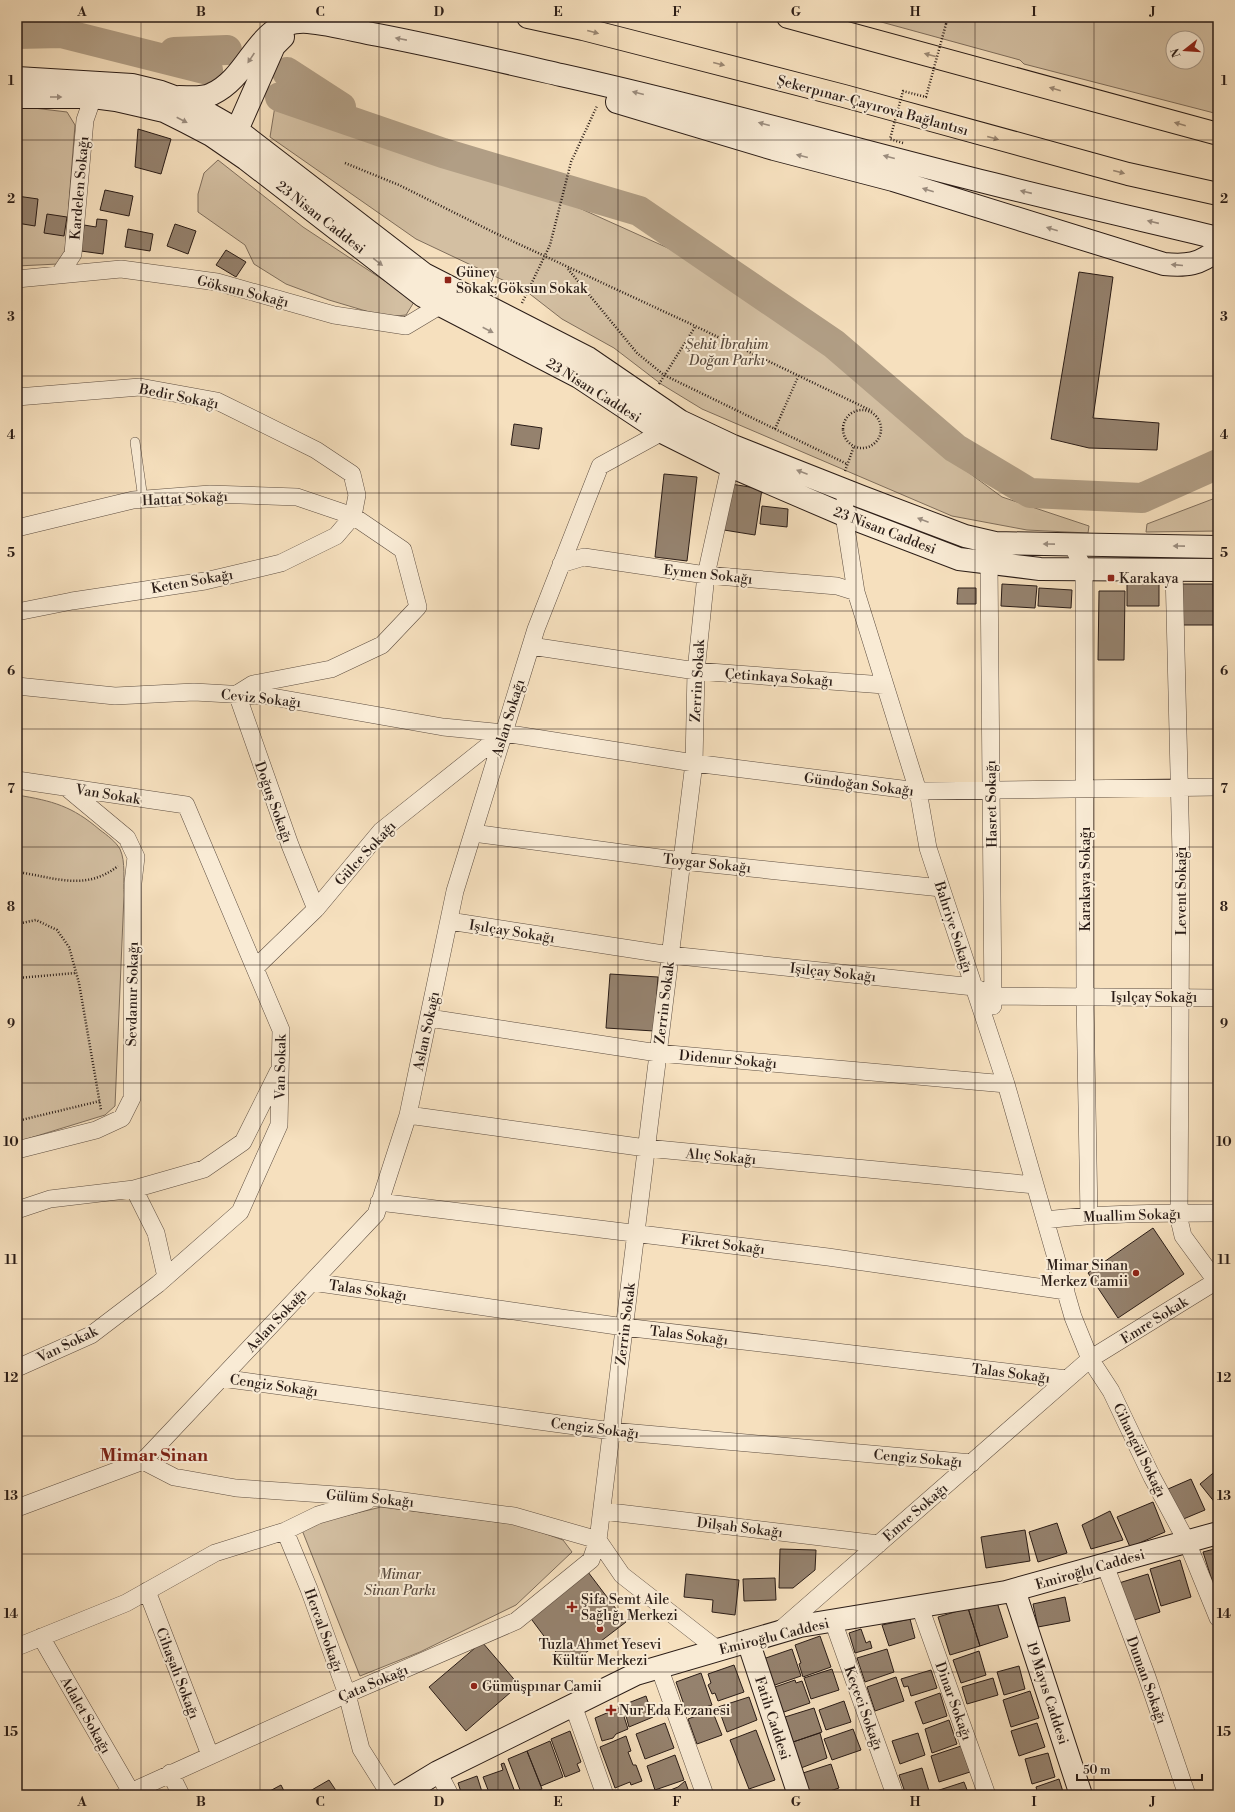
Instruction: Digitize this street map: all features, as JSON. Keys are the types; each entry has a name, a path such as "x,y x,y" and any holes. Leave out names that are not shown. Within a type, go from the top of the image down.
{"highway":[{"name":"Şekerpınar-Çayırova Bağlantısı","path":"528,17 583,29 844,96 1128,174 1218,194"},
{"path":"788,17 1218,134"}],"street":[{"path":"177,98 203,97 220,90 246,65 265,37 284,24 307,22 422,43 603,84 995,184 1216,247"},
{"path":"246,159 238,151 235,144 237,130 274,46 282,37 291,31 330,26"},
{"path":"422,43 774,149 893,180 1164,264 1184,266 1199,262 1216,247"},
{"name":"23 Nisan Caddesi","path":"17,78 132,85 177,98 200,108 237,130 424,274 447,297 579,377 662,432 730,466 844,515 959,559 1040,569 1218,570"},
{"name":"23 Nisan Caddesi","path":"17,97 93,98 116,100 164,111 211,135 246,159 423,296 447,297 514,320 588,358 680,421 733,446 966,536 995,542 1218,547"},
{"name":"Kardelen Sokağı","path":"59,275 73,254 85,120 93,98"},
{"name":"Göksun Sokağı","path":"17,279 121,269 210,281 334,315 406,326 447,297"},
{"name":"Bedir Sokağı","path":"17,397 140,387 217,401 316,450 352,474 357,495 353,516"},
{"name":"Aslan Sokağı","path":"17,1508 143,1461 376,1214 408,1114 455,890 531,646 561,564 600,466 662,432"},
{"name":"Zerrin Sokak","path":"598,1540 694,763 696,671 706,575 730,466"},
{"name":"Bahriye Sokağı","path":"842,488 844,515 856,592 918,791 928,848 1006,1084 1073,1317 1090,1359"},
{"name":"Hattat Sokağı","path":"17,528 133,500 210,494 297,497 353,516 403,550 418,607 382,645 331,668 253,684 237,694"},
{"name":"Keten Sokağı","path":"17,612 72,601 205,581 281,563 336,536 353,516"},
{"name":"Karakaya Sokağı","path":"1076,544 1076,553 1084,569 1085,997 1090,1216"},
{"name":"Eymen Sokağı","path":"561,564 584,557 706,575 837,586 856,592"},
{"name":"Hasret Sokağı","path":"989,563 993,1046"},
{"name":"Levent Sokağı","path":"1174,570 1180,787 1181,997 1179,1213 1183,1236 1217,1281"},
{"name":"Çetinkaya Sokağı","path":"531,646 696,671 884,685"},
{"name":"Ceviz Sokağı","path":"17,686 115,696 194,692 267,696 444,727 504,733"},
{"name":"Doğuş Sokağı","path":"237,694 290,845 316,909"},
{"name":"Gündoğan Sokağı","path":"504,733 694,763 918,791 1218,787"},
{"name":"Gülce Sokağı","path":"255,968 316,909 382,831 504,733"},
{"name":"Van Sokak","path":"17,780 186,805 281,1030 279,1125 240,1212 166,1278 91,1335 17,1368"},
{"name":"Sevdanur Sokağı","path":"17,1150 96,1130 122,1118 132,1098 134,883 136,857 127,838 67,788"},
{"name":"Toygar Sokağı","path":"473,833 682,861 941,888"},
{"name":"Işılçay Sokağı","path":"449,921 670,955 974,987 993,996 1218,998"},
{"name":"Didenur Sokağı","path":"429,1018 658,1053 1006,1084"},
{"path":"17,1210 50,1199 134,1189 204,1169 243,1142 280,1066"},
{"name":"Alıç Sokağı","path":"408,1114 646,1148 1035,1185"},
{"path":"134,1189 156,1233 166,1278"},
{"name":"Fikret Sokağı","path":"379,1202 828,1257 1066,1291"},
{"name":"Muallim Sokağı","path":"1046,1220 1090,1216 1218,1213"},
{"name":"Emre Sokak","path":"1090,1359 1217,1281"},
{"name":"Talas Sokağı","path":"312,1282 624,1327 1067,1380"},
{"name":"Emre Sokağı","path":"776,1633 1090,1359"},
{"name":"Cihangül Sokağı","path":"1090,1359 1111,1391 1152,1477 1187,1542 1218,1618"},
{"name":"Cengiz Sokağı","path":"221,1378 612,1431 972,1463"},
{"name":"Gülüm Sokağı","path":"143,1461 174,1477 236,1488 381,1498 514,1516 598,1540"},
{"path":"17,1647 126,1603 215,1553 285,1530 318,1515 381,1498"},
{"name":"Dilşah Sokağı","path":"602,1511 879,1544"},
{"name":"Hercal Sokağı","path":"285,1530 309,1589 347,1694 361,1749 390,1795"},
{"name":"Emiroğlu Caddesi","path":"400,1795 438,1772 636,1674 800,1626 1014,1590 1218,1533"},
{"path":"598,1540 622,1575 718,1650"},
{"name":"Çata Sokağı","path":"127,1793 347,1694 516,1621 591,1560 598,1540"},
{"name":"Duman Sokağı","path":"1104,1565 1147,1677 1188,1795"},
{"name":"19 Mayıs Caddesi","path":"1014,1590 1081,1795"},
{"name":"Cihaşah Sokağı","path":"147,1591 210,1755"},
{"name":"Dinar Sokağı","path":"920,1607 987,1795"},
{"name":"Keçeci Sokağı","path":"833,1621 896,1795"},
{"name":"Adalet Sokağı","path":"41,1637 127,1793"},
{"name":"Fatih Caddesi","path":"748,1641 799,1795"},
{"path":"659,1667 705,1795"},
{"path":"573,1705 605,1795"},
{"path":"438,1772 450,1795"},
{"path":"170,1773 181,1795"}],"lane":[{"path":"135,442 143,500"}],"path":[{"path":"902,143 890,139 903,92 926,97 948,17"},
{"path":"514,320 550,245 564,195 571,162 597,106"},
{"path":"345,163 398,185 872,412 880,421 882,428 881,435 873,445 867,448 854,446 845,438 843,425 845,420 849,414 860,409 872,412"},
{"path":"567,267 637,353 664,375 847,464"},
{"path":"650,400 664,375 695,327"},
{"path":"775,429 798,376"},
{"path":"842,488 847,464 854,446"},
{"path":"17,872 47,876 70,882 90,881 111,872 134,854"},
{"path":"17,924 36,920 58,930 69,947 76,973 104,1126"},
{"path":"17,978 76,973"},
{"path":"17,1121 100,1101"}],"green space":[{"path":"863,17 1218,17 1218,114 1024,64 1020,60"},
{"path":"17,106 67,112 75,125 65,252 58,264 17,266"},
{"name":"Şehit İbrahim Doğan Parkı","path":"275,106 398,149 537,189 679,253 788,318 890,399 953,461 1002,497 1089,526 1088,533 1027,530 952,516 702,409 661,384 614,348 562,319 526,291 416,239 270,137"},
{"path":"218,160 303,227 406,295 414,302 406,315 386,317 329,300 286,284 254,264 245,245 198,212 198,194 204,173"},
{"path":"1218,497 1218,531 1146,532 1147,524"},
{"path":"17,795 52,802 71,810 90,822 111,839 118,846 122,854 124,866 124,895 115,1106 105,1115 17,1142"},
{"name":"Mimar Sinan Parkı","path":"381,1507 521,1525 563,1540 572,1552 516,1605 420,1652 360,1676 302,1530 324,1521"}],"building":[{"path":"138,129 171,139 161,174 135,167"},
{"path":"105,190 133,196 129,216 100,210"},
{"path":"17,196 38,199 35,226 17,223"},
{"path":"47,214 67,217 64,236 44,233"},
{"path":"97,219 107,220 103,254 81,251 84,225 96,227"},
{"path":"175,224 196,231 188,254 167,246"},
{"path":"128,229 153,234 150,251 125,247"},
{"path":"226,250 246,262 236,277 216,265"},
{"path":"1079,272 1113,277 1093,418 1159,423 1157,450 1089,448 1051,439"},
{"path":"514,424 542,428 539,449 511,445"},
{"path":"664,474 697,477 687,561 655,557"},
{"path":"731,484 762,489 755,535 724,530"},
{"path":"762,506 788,509 787,527 760,524"},
{"path":"1127,579 1159,580 1159,606 1127,606"},
{"path":"1002,584 1037,586 1035,608 1001,606"},
{"path":"1179,584 1213,584 1214,625 1179,625"},
{"path":"958,588 976,588 976,604 957,604"},
{"path":"1039,588 1072,590 1071,608 1038,606"},
{"path":"1099,591 1125,591 1124,660 1098,660"},
{"path":"610,974 658,977 654,1031 606,1028"},
{"name":"Mimar Sinan Merkez Camii","path":"1153,1228 1184,1274 1118,1318 1088,1273"},
{"path":"1218,1469 1218,1503 1216,1504 1200,1484"},
{"path":"1191,1479 1205,1510 1181,1520 1168,1489"},
{"path":"1153,1502 1165,1532 1130,1547 1117,1517"},
{"path":"1110,1511 1123,1540 1091,1549 1082,1525"},
{"path":"1057,1523 1067,1553 1038,1562 1029,1532"},
{"path":"1025,1530 1030,1561 986,1568 981,1537"},
{"path":"1218,1548 1218,1589 1215,1590 1203,1552"},
{"path":"780,1549 816,1550 815,1570 793,1588 779,1588"},
{"path":"1180,1560 1191,1597 1161,1606 1150,1569"},
{"path":"588,1572 626,1622 567,1667 529,1616"},
{"path":"686,1574 739,1580 735,1615 712,1612 713,1600 684,1597"},
{"path":"1148,1574 1160,1612 1131,1621 1119,1583"},
{"path":"775,1578 776,1600 744,1601 743,1579"},
{"path":"1065,1597 1070,1621 1038,1627 1033,1604"},
{"path":"996,1599 1008,1637 980,1646 968,1608"},
{"path":"968,1608 980,1646 950,1655 938,1617"},
{"path":"910,1619 915,1638 889,1646 882,1625"},
{"path":"861,1629 866,1643 870,1641 872,1648 855,1653 849,1633"},
{"path":"820,1636 831,1667 803,1677 799,1664 801,1663 795,1645"},
{"name":"Gümüşpınar Camii","path":"482,1642 519,1685 466,1731 429,1687"},
{"path":"792,1649 801,1676 772,1686 763,1659"},
{"path":"887,1649 894,1672 865,1682 857,1658"},
{"path":"979,1651 986,1675 961,1683 953,1660"},
{"path":"734,1665 744,1692 718,1701 715,1693 712,1694 708,1685 711,1683 708,1674"},
{"path":"1019,1666 1025,1689 1004,1695 997,1672"},
{"path":"832,1669 839,1690 811,1699 804,1678"},
{"path":"931,1670 937,1688 911,1696 908,1686 904,1687 901,1679"},
{"path":"701,1673 712,1705 687,1713 676,1682"},
{"path":"896,1677 904,1701 875,1711 867,1687"},
{"path":"993,1678 998,1695 967,1704 962,1687"},
{"path":"795,1680 796,1683 802,1681 810,1703 781,1713 772,1688"},
{"path":"1030,1691 1039,1718 1011,1727 1003,1700"},
{"path":"940,1693 947,1716 923,1724 915,1702"},
{"path":"646,1696 653,1717 629,1727 623,1705"},
{"path":"749,1697 757,1720 727,1732 718,1707"},
{"path":"844,1701 851,1722 826,1730 819,1710"},
{"path":"621,1707 628,1729 616,1734 613,1738 602,1741 595,1718"},
{"path":"814,1708 822,1732 793,1742 785,1717"},
{"path":"712,1710 722,1735 697,1744 688,1719"},
{"path":"949,1720 957,1744 932,1753 925,1729"},
{"path":"665,1723 674,1748 645,1759 636,1734"},
{"path":"1037,1723 1045,1747 1019,1756 1011,1731"},
{"path":"853,1729 861,1750 832,1760 824,1739"},
{"path":"756,1730 775,1780 749,1789 730,1740"},
{"path":"570,1731 581,1762 577,1764 580,1771 565,1777 551,1739"},
{"path":"820,1733 827,1758 801,1768 793,1742"},
{"path":"918,1733 925,1755 900,1764 892,1741"},
{"path":"626,1736 631,1751 628,1752 633,1765 636,1765 642,1781 631,1785 630,1782 615,1788 600,1747"},
{"path":"550,1741 563,1777 541,1786 527,1751"},
{"path":"961,1746 970,1772 939,1782 931,1756"},
{"path":"527,1751 542,1789 527,1795 522,1795 508,1759"},
{"path":"1048,1753 1055,1777 1032,1784 1025,1759"},
{"path":"675,1755 684,1780 655,1790 647,1766"},
{"path":"504,1763 516,1795 490,1795 483,1777 503,1770 501,1764"},
{"path":"831,1764 839,1788 818,1795 810,1795 803,1773"},
{"path":"922,1768 929,1791 916,1795 906,1795 899,1775"},
{"path":"477,1776 483,1795 462,1795 458,1783"},
{"path":"1059,1779 1064,1795 1038,1795 1036,1787"},
{"path":"329,1780 339,1795 313,1795 310,1791"},
{"path":"685,1781 690,1795 658,1795 678,1787"},
{"path":"964,1782 969,1795 924,1795"},
{"path":"281,1785 286,1795 267,1795 266,1793"}],"waterway":[{"path":"17,34 61,33 208,70"},
{"path":"174,52 227,50"},
{"path":"287,72 341,107"},
{"path":"280,97 443,153 639,211 834,344 955,448 1030,493 1142,498 1218,464"}],"place":[{"name":"Güney Sokak;Göksun Sokak","path":"448,280"},
{"name":"Karakaya","path":"1111,578"},
{"name":"Mimar Sinan Merkez Camii","path":"1136,1273"},
{"name":"Şifa Semt Aile Sağlığı Merkezi","path":"572,1607"},
{"name":"Tuzla Ahmet Yesevi Kültür Merkezi","path":"600,1629"},
{"name":"Gümüşpınar Camii","path":"474,1686"},
{"name":"Nur Eda Eczanesi","path":"611,1710"}],"district":[{"name":"Mimar Sinan","path":"154,1455"}]}
